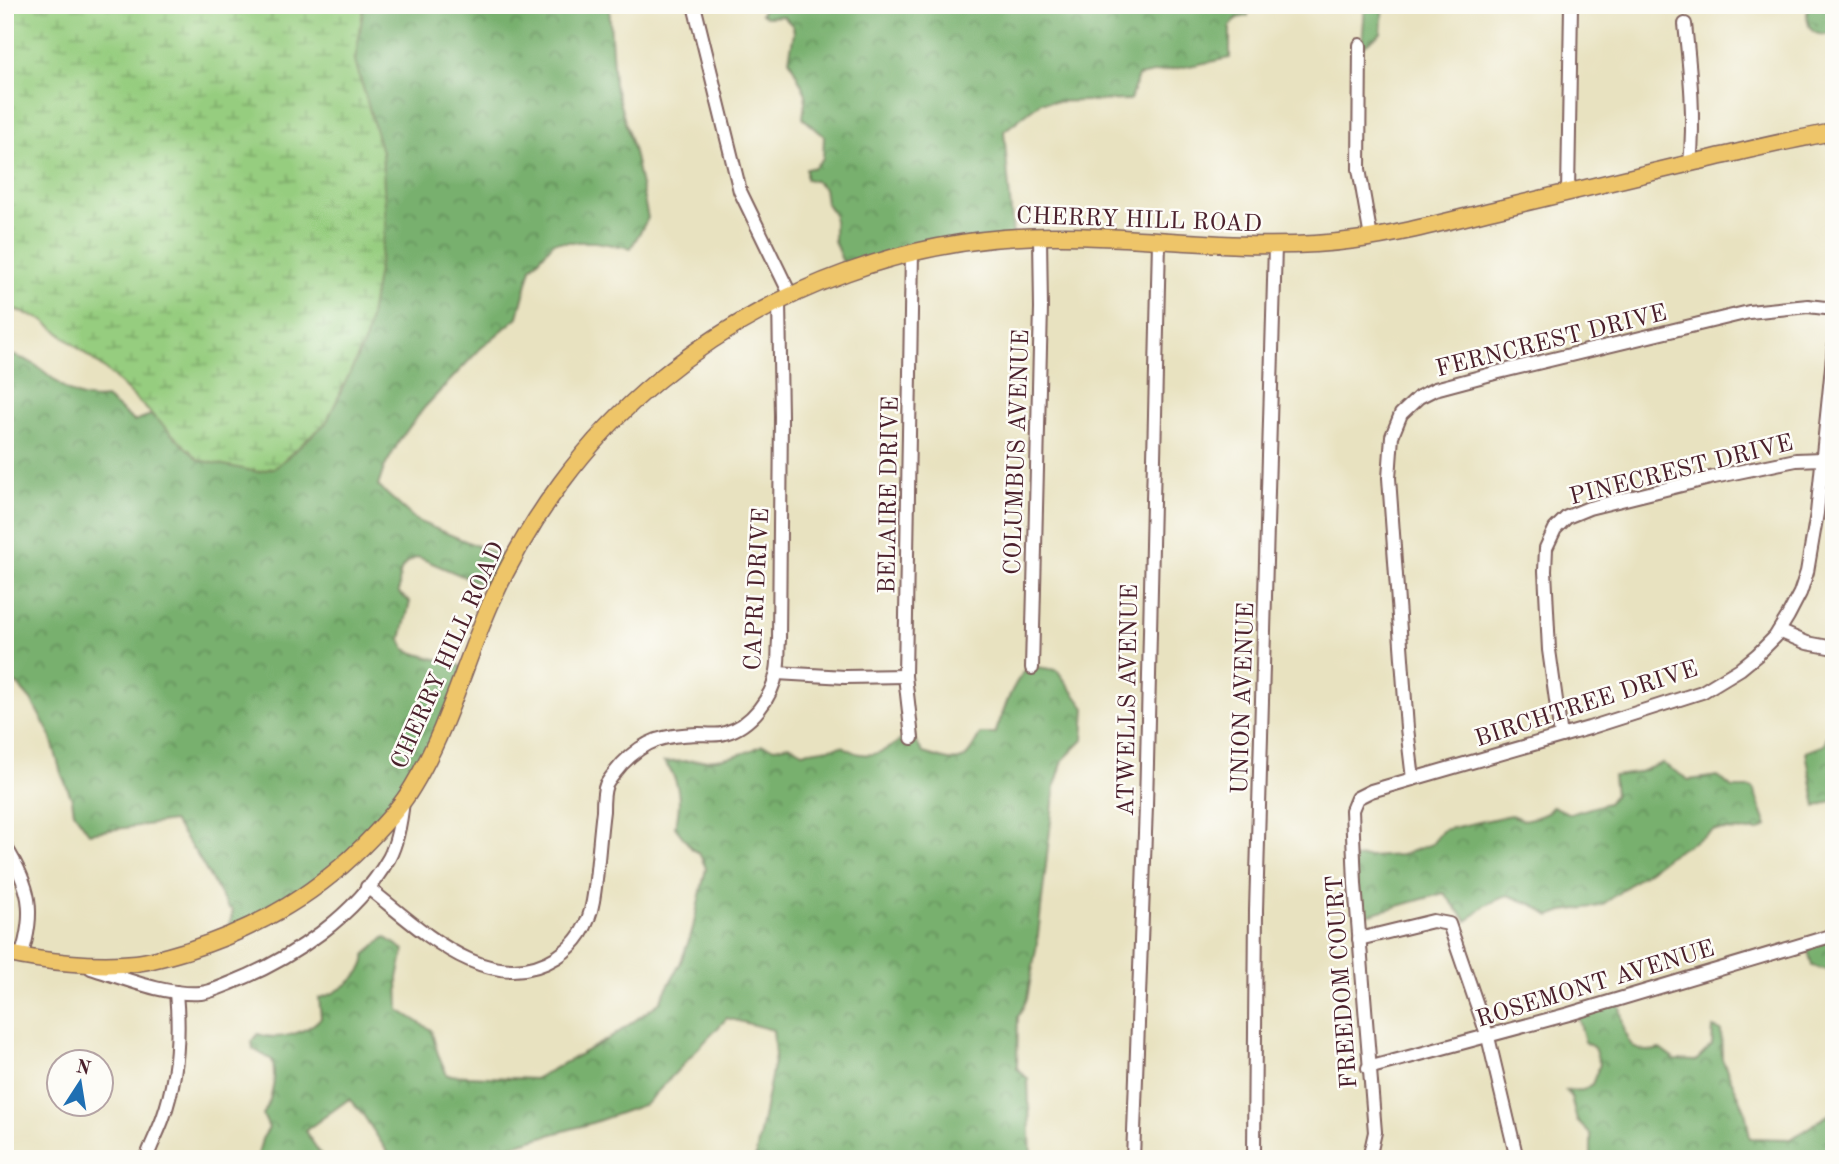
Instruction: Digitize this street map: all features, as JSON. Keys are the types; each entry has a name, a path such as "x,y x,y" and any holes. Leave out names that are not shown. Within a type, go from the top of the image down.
{"main road":[{"name":"CHERRY HILL ROAD","path":"13,955 70,961 136,963 172,955 240,932 279,912 323,881 359,850 403,801 418,777 448,714 489,607 512,559 552,494 598,439 633,401 652,385 718,336 785,299 885,259 966,241 1040,236 1275,246 1371,238 1690,164 1832,136"}],"street":[{"path":"695,5 740,191 785,299"},
{"path":"1568,193 1572,5"},
{"path":"1685,24 1693,97 1694,130 1690,164"},
{"path":"1360,45 1359,169 1371,238"},
{"name":"COLUMBUS AVENUE","path":"1032,668 1041,308 1040,236"},
{"name":"ATWELLS AVENUE","path":"1133,1159 1146,806 1159,241"},
{"name":"UNION AVENUE","path":"1254,1152 1256,924 1275,246"},
{"name":"BELAIRE DRIVE","path":"912,253 905,676 912,738"},
{"name":"CAPRI DRIVE","path":"367,887 453,953 501,969 526,971 545,964 572,947 587,923 593,902 605,786 621,766 639,747 655,740 672,735 724,734 744,724 764,704 777,673 785,299"},
{"name":"FERNCREST DRIVE","path":"1413,779 1390,478 1392,436 1401,414 1419,397 1435,389 1494,373 1749,312 1808,306 1834,309"},
{"name":"BIRCHTREE DRIVE","path":"1354,802 1361,794 1702,692 1740,669 1757,655 1779,631 1800,593 1807,572 1817,513 1834,347"},
{"name":"PINECREST DRIVE","path":"1561,736 1549,650 1545,571 1549,538 1566,517 1590,508 1714,477 1796,460 1822,459"},
{"path":"1779,631 1807,643 1834,648"},
{"path":"777,673 845,677 905,676"},
{"path":"70,961 176,992 200,993 267,966 317,934 341,915 367,887 396,842 403,801"},
{"name":"FREEDOM COURT","path":"1354,802 1352,810 1359,939 1375,1132 1369,1159"},
{"path":"5,846 25,884 31,906 13,955"},
{"path":"1359,939 1433,921 1448,924 1488,1037 1517,1159"},
{"name":"ROSEMONT AVENUE","path":"1368,1068 1488,1037 1834,934"},
{"path":"146,1159 164,1116 177,1059 179,1021 176,992"}],"green space":[{"path":"5,5 364,5 355,61 382,152 386,224 366,339 326,423 276,467 258,472 199,460 107,371 43,320 5,306"},
{"path":"258,5 609,5 614,84 634,152 648,218 631,248 595,242 554,242 531,268 518,317 480,349 425,407 401,438 384,468 378,486 417,521 511,560 495,590 418,557 403,566 399,593 410,602 401,639 405,649 465,668 420,776 355,855 227,936 233,910 228,908 197,855 173,821 89,833 74,812 50,734 31,700 18,685 5,680 5,353 32,363 74,394 93,399 106,398 134,421 151,415 162,395"},
{"path":"765,5 1249,5 1248,16 1237,18 1230,27 1230,58 1138,76 1130,100 1041,102 1004,131 1013,235 844,265 834,241 834,215 826,203 824,188 815,181 806,179 806,169 815,167 823,158 824,136 803,118 806,94 789,59 793,26 783,16 766,17 761,14"},
{"path":"1365,5 1383,5 1381,33 1362,47"},
{"path":"1807,5 1834,5 1833,34 1819,34 1811,29 1807,19"},
{"path":"1030,666 1057,670 1085,708 1083,740 1063,760 1055,786 1037,944 1027,999 1018,1017 1017,1068 1028,1079 1031,1159 755,1159 775,1056 773,1030 727,1018 646,1104 589,1124 484,1153 475,1159 392,1159 362,1113 349,1099 305,1131 324,1159 257,1159 262,1139 269,1128 263,1115 271,1095 274,1074 272,1060 253,1049 252,1041 258,1034 274,1037 291,1035 315,1023 321,1018 319,998 333,993 356,976 365,962 365,955 385,937 404,950 398,978 399,1010 431,1030 447,1075 535,1079 612,1037 659,1003 680,964 692,932 706,868 699,853 692,849 675,827 679,793 674,777 664,762 739,755 762,745 775,748 789,745 803,752 843,746 852,752 870,754 887,749 910,733 923,753 958,760 969,753 980,734 995,734 1013,688"},
{"path":"1834,722 1834,800 1816,807 1806,752 1824,745 1829,731 1828,723"},
{"path":"1662,763 1689,780 1718,776 1732,788 1753,788 1767,826 1758,831 1714,830 1667,857 1600,906 1563,911 1550,916 1533,905 1508,895 1486,905 1467,921 1444,893 1360,917 1354,858 1401,855 1432,844 1443,830 1511,815 1524,820 1547,813 1553,806 1570,814 1608,803 1615,794 1613,776 1637,773"},
{"path":"1834,934 1834,972 1812,966 1806,943"},
{"path":"1619,1002 1628,1039 1632,1046 1639,1050 1660,1049 1675,1060 1696,1061 1712,1045 1713,1028 1721,1031 1722,1059 1745,1110 1750,1138 1791,1139 1834,1111 1834,1159 1588,1159 1591,1155 1591,1135 1577,1121 1571,1097 1566,1091 1583,1090 1592,1084 1600,1064 1594,1048 1585,1042 1577,1012"}]}
